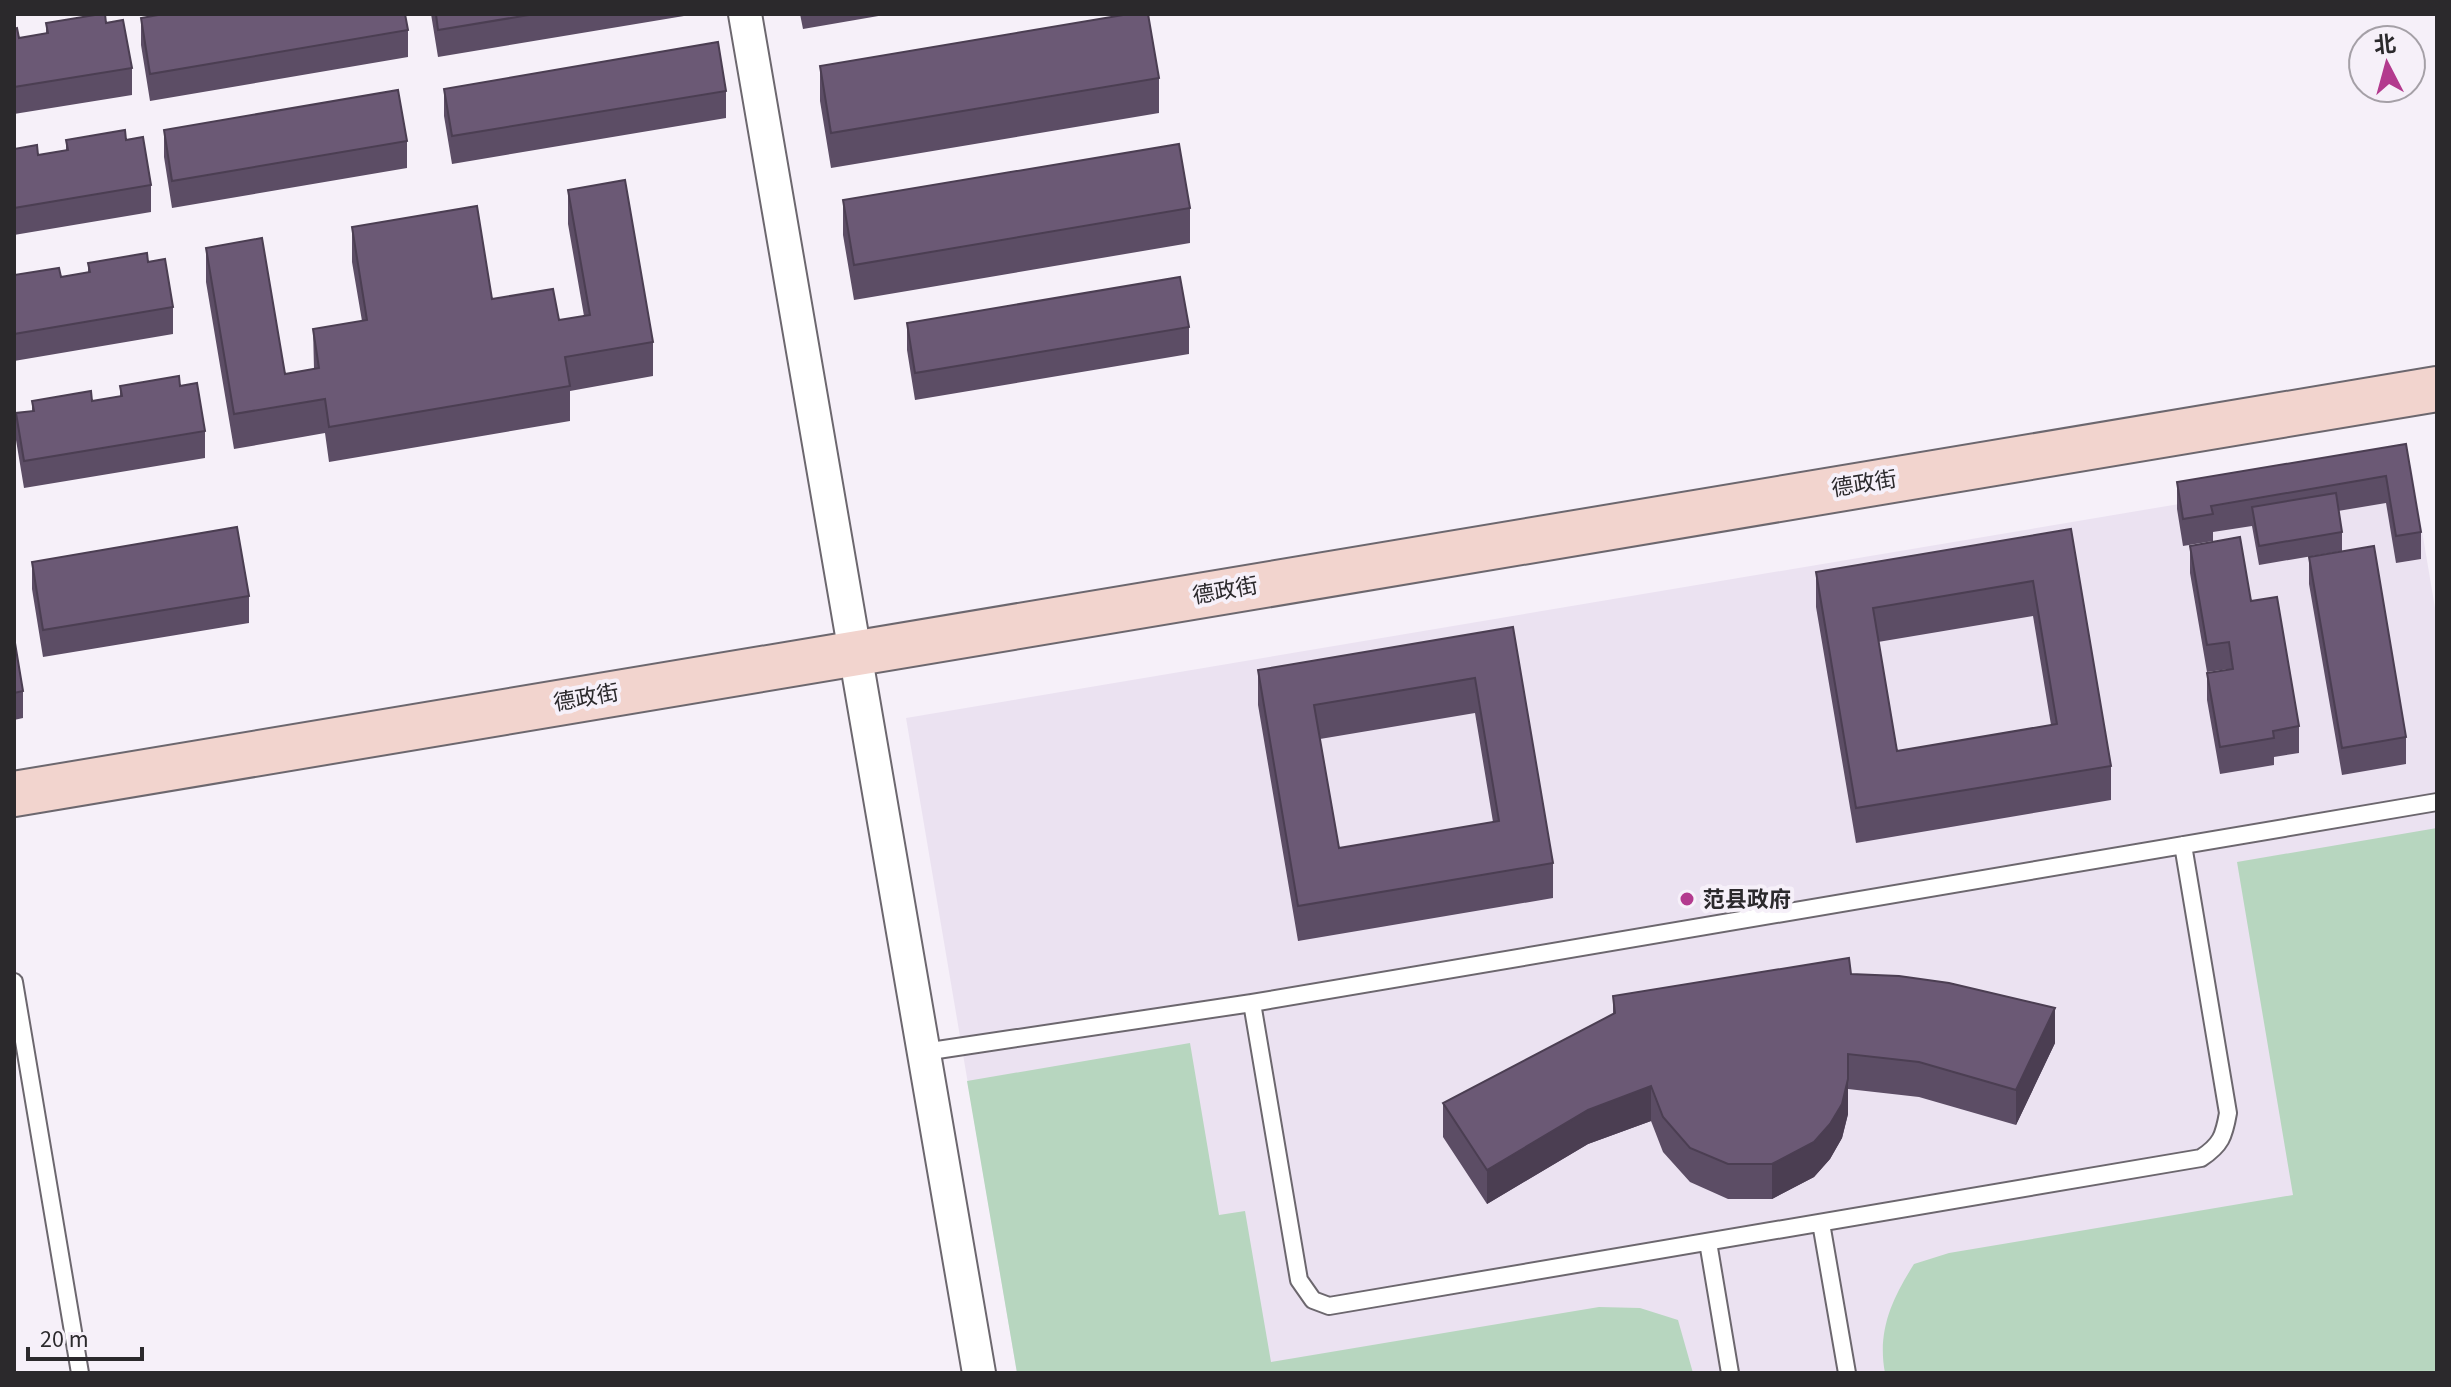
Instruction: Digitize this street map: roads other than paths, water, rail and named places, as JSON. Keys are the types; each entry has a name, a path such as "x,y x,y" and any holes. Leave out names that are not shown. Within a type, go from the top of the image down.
{"street":[{"path":"745,14 979,1373"},
{"name":"德政街","path":"14,794 855,652 2436,393"}],"lane":[{"path":"924,1052 1252,1003 2437,802"},
{"path":"1252,1003 1299,1280 1313,1300 1329,1306 1821,1223 2201,1158 2217,1148 2224,1140 2228,1113 2183,845"},
{"path":"14,982 80,1373"},
{"path":"1821,1223 1847,1373"},
{"path":"1708,1242 1730,1373"}],"place":[{"name":"范县政府","path":"1687,899"}]}
